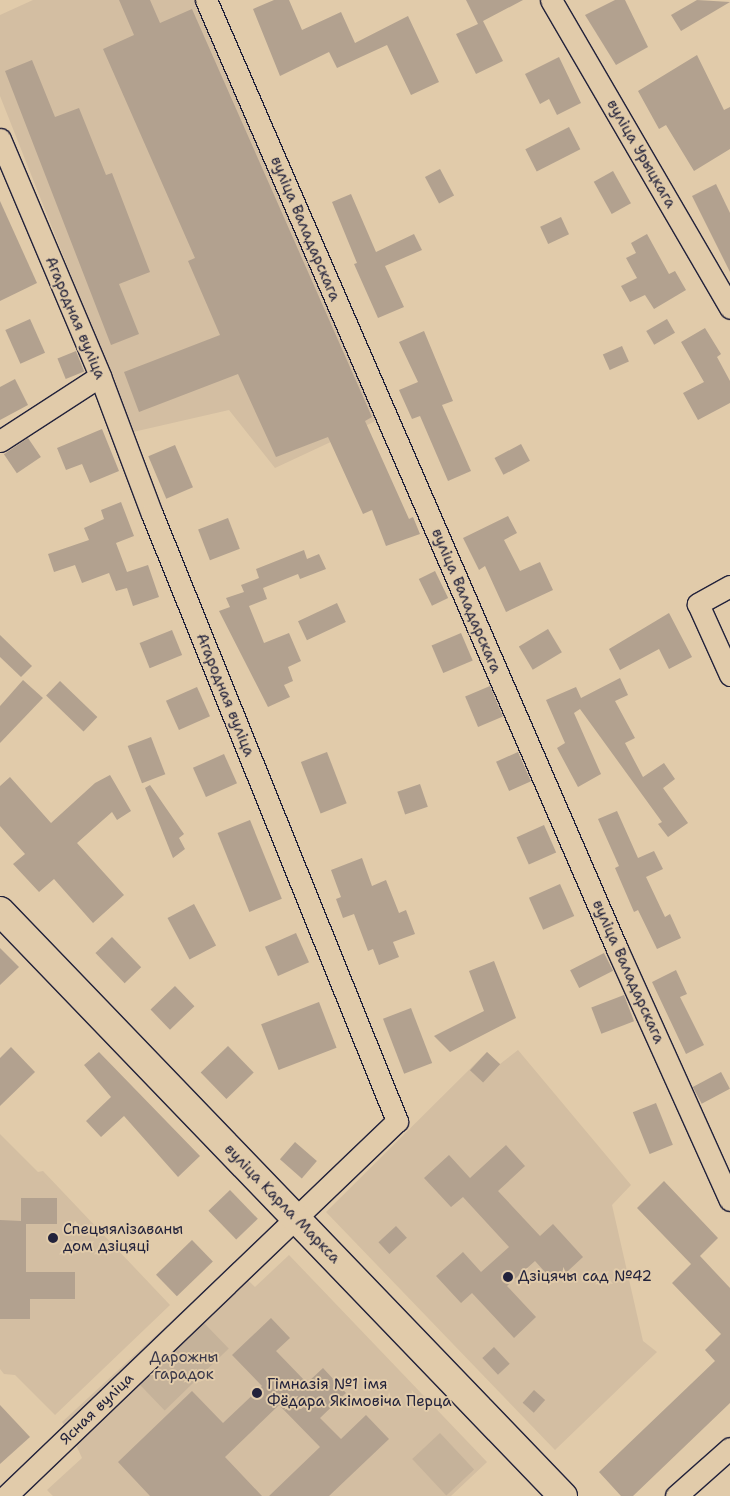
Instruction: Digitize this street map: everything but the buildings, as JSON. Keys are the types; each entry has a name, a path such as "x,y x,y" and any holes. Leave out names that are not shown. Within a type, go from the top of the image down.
{"main road":[{"name":"вуліца Карла Маркса","path":"0,911 563,1496"}],"street":[{"name":"вуліца Валадарскага","path":"206,0 609,931 730,1200"},
{"name":"вуліца Урыцкага","path":"551,0 730,308"},
{"name":"Агародная вуліца","path":"0,139 100,376 152,514 397,1120 296,1218"},
{"path":"0,442 100,376"},
{"path":"730,586 698,604 730,675"},
{"name":"Ясная вуліца","path":"6,1496 296,1218"},
{"path":"676,1496 730,1448"}],"shaded area":[{"path":"33,0 195,0 380,419 275,468 229,410 133,432 0,96 0,15"},
{"name":"Дзіцячы сад №42","path":"518,1050 631,1185 612,1205 643,1341 657,1352 555,1450 326,1212 487,1052 500,1064"},
{"name":"Спецыялізаваны дом дзіцяці","path":"0,1134 38,1172 43,1171 170,1305 55,1415 15,1375 4,1374 0,1369"},
{"name":"Гімназія №1 імя Фёдара Якімовіча Перца","path":"289,1255 487,1462 451,1496 53,1496 47,1490 82,1458 71,1434 62,1422 232,1265 255,1287"}],"green space":[{"name":"Дарожны гарадок","path":"203,1322 229,1349 165,1410 139,1384"},
{"path":"440,1433 474,1470 446,1495 412,1459"}],"place":[{"name":"Спецыялізаваны дом дзіцяці","path":"53,1238"},
{"name":"Дзіцячы сад №42","path":"508,1277"},
{"name":"Гімназія №1 імя Фёдара Якімовіча Перца","path":"257,1393"}]}
